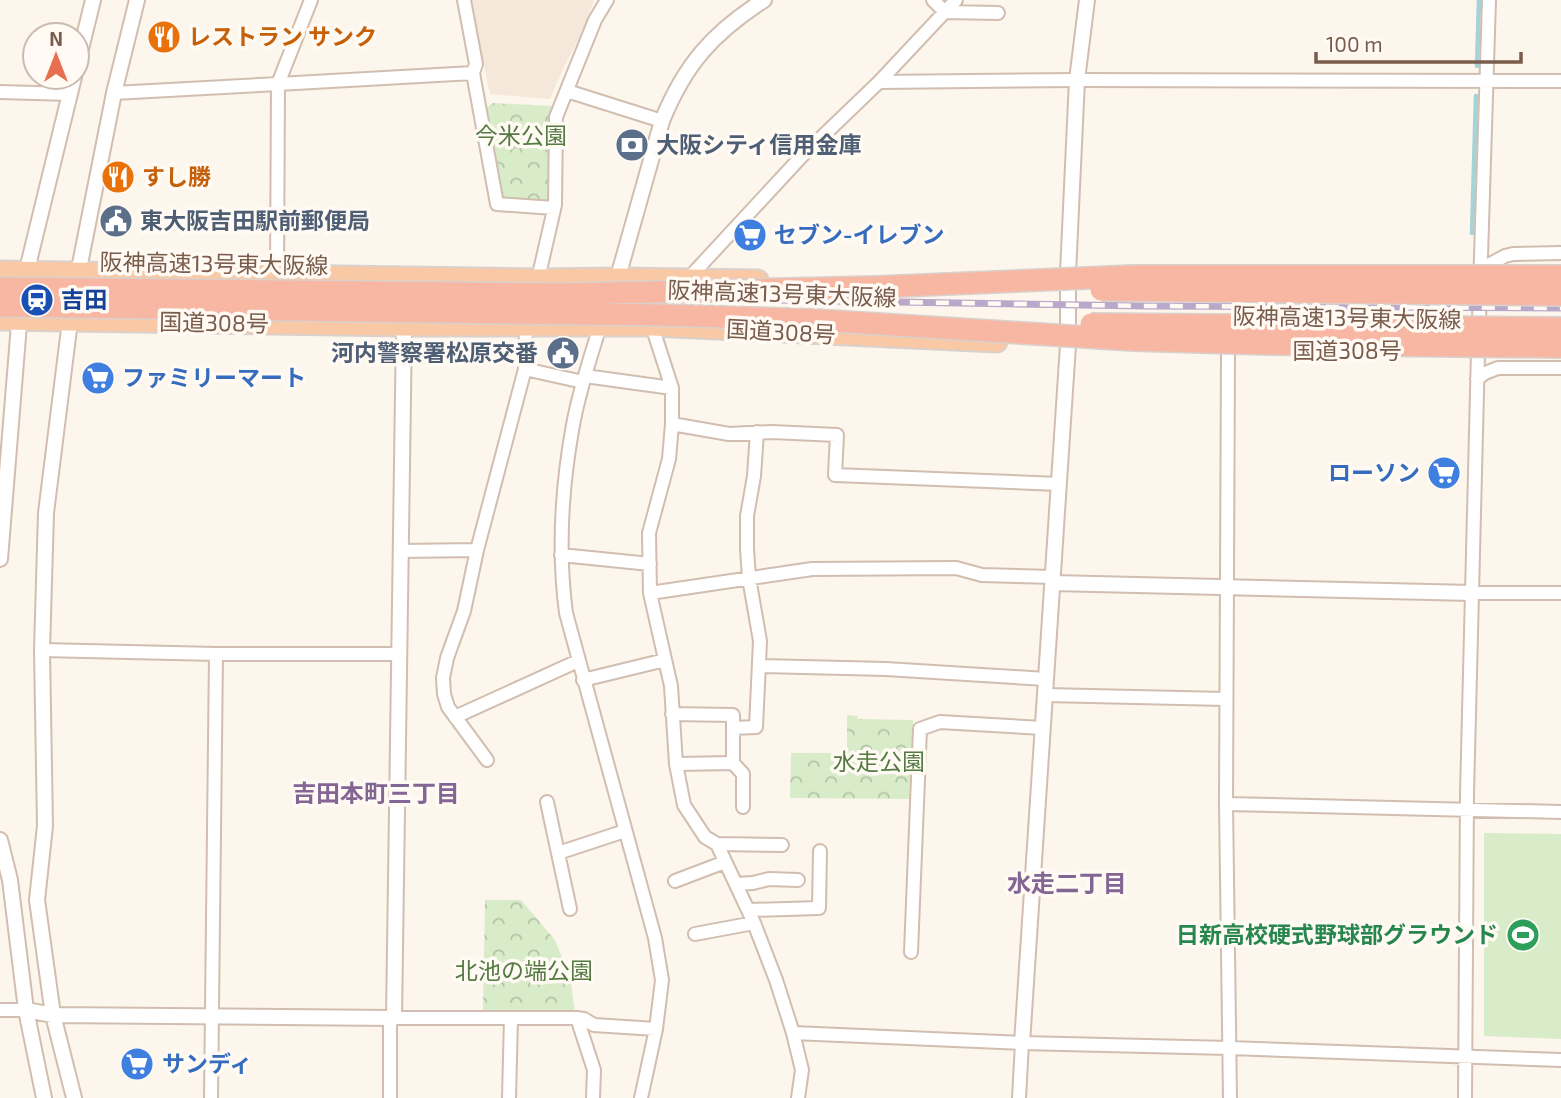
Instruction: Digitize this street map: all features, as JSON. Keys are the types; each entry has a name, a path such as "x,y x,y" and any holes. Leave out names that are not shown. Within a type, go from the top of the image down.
{"highway":[{"path":"0,271 894,281 1224,268 1561,269"},
{"name":"阪神高速13号東大阪線","path":"0,288 565,294 876,287 1133,276 1561,276"},
{"path":"876,287 1561,295"},
{"name":"阪神高速13号東大阪線","path":"0,306 660,315 815,320 1133,340 1561,347"},
{"name":"国道308号","path":"10,320 404,326 652,326 1228,351 1478,352 1520,360 1561,352"},
{"path":"815,320 1561,328"}],"street":[{"path":"88,21 93,0"},
{"path":"74,1098 53,1015 37,900 45,826 42,650 46,513 78,271 114,93 137,0"},
{"path":"277,274 278,84 311,0"},
{"path":"464,0 475,64 473,74 497,204 554,208"},
{"path":"538,279 554,208 556,117 607,0"},
{"path":"641,1098 656,1029 662,980 655,938 566,613 561,578 565,488 573,425 584,379 618,278 662,121 672,96 687,71 721,31 764,0"},
{"path":"933,0 945,12 998,13"},
{"path":"688,279 801,157 879,82 956,0"},
{"path":"1019,1098 1068,345 1077,80 1087,0"},
{"path":"1465,1098 1472,593 1489,0"},
{"path":"114,93 473,74"},
{"path":"879,82 1561,81"},
{"path":"0,559 10,320 26,271 71,91"},
{"path":"567,91 662,121"},
{"path":"0,92 70,94"},
{"path":"1481,268 1513,254 1561,253"},
{"path":"390,1098 404,326"},
{"path":"486,760 448,706 443,678 447,658 464,611 477,550 525,369 526,326"},
{"path":"652,326 672,388 672,424 669,459 649,533 650,593 670,686 678,782 684,805 705,837 716,845 736,884 776,980 802,1070 798,1098"},
{"path":"1228,351 1226,804 1230,1098"},
{"path":"1477,379 1485,373 1520,360 1561,368"},
{"path":"525,369 584,379 672,388"},
{"path":"672,424 729,434 757,432 837,435 835,475 1059,484"},
{"path":"733,728 756,727 760,641 749,578 747,516 754,476 757,432"},
{"path":"400,551 477,550"},
{"path":"561,555 650,564"},
{"path":"650,593 812,569 956,568 982,575 1053,580 1227,587 1561,593"},
{"path":"42,650 398,654"},
{"path":"211,1098 216,654"},
{"path":"583,680 665,660"},
{"path":"455,717 578,661"},
{"path":"759,666 886,669 1046,679"},
{"path":"1045,695 1226,699"},
{"path":"672,714 733,715 733,763 743,774 743,807"},
{"path":"911,952 920,729 940,722 1043,728"},
{"path":"676,764 733,763"},
{"path":"547,802 570,909"},
{"path":"1226,804 1561,812"},
{"path":"558,853 625,831"},
{"path":"0,840 10,880 26,1010 44,1098"},
{"path":"716,845 782,845"},
{"path":"695,934 751,916 820,908 820,850"},
{"path":"675,881 725,862"},
{"path":"736,884 769,879 798,880"},
{"path":"0,1010 26,1010 53,1015 577,1018 594,1025 656,1029"},
{"path":"509,1098 512,1018"},
{"path":"577,1018 594,1070 593,1098"},
{"path":"793,1033 1561,1060"}],"shaded area":[{"path":"470,0 594,0 550,99 490,94"}],"green space":[{"name":"今米公園","path":"492,103 552,106 551,198 547,203 502,198 487,108"},
{"name":"水走公園","path":"847,715 857,716 858,719 913,720 912,799 790,798 791,753 847,753"},
{"name":"日新高校硬式野球部グラウンド","path":"1484,833 1561,834 1561,1039 1484,1036"},
{"name":"北池の端公園","path":"485,900 521,900 555,940 569,968 575,1013 483,1012"}],"waterway":[{"path":"1477,66 1479,0"},
{"path":"1472,233 1476,96"}],"railway":[{"path":"0,295 116,293 523,296 1146,306 1561,308"},
{"path":"74,304 322,305"}],"place":[{"name":"レストラン サンク","path":"164,37"},
{"name":"大阪シティ信用金庫","path":"632,145"},
{"name":"すし勝","path":"118,177"},
{"name":"東大阪吉田駅前郵便局","path":"116,221"},
{"name":"セブン-イレブン","path":"750,235"},
{"name":"吉田","path":"37,300"},
{"name":"河内警察署松原交番","path":"563,353"},
{"name":"ファミリーマート","path":"98,378"},
{"name":"ローソン","path":"1444,473"},
{"name":"日新高校硬式野球部グラウンド","path":"1523,935"},
{"name":"サンディ","path":"137,1064"}],"district":[{"name":"吉田本町三丁目","path":"376,794"},
{"name":"水走二丁目","path":"1067,884"}]}
